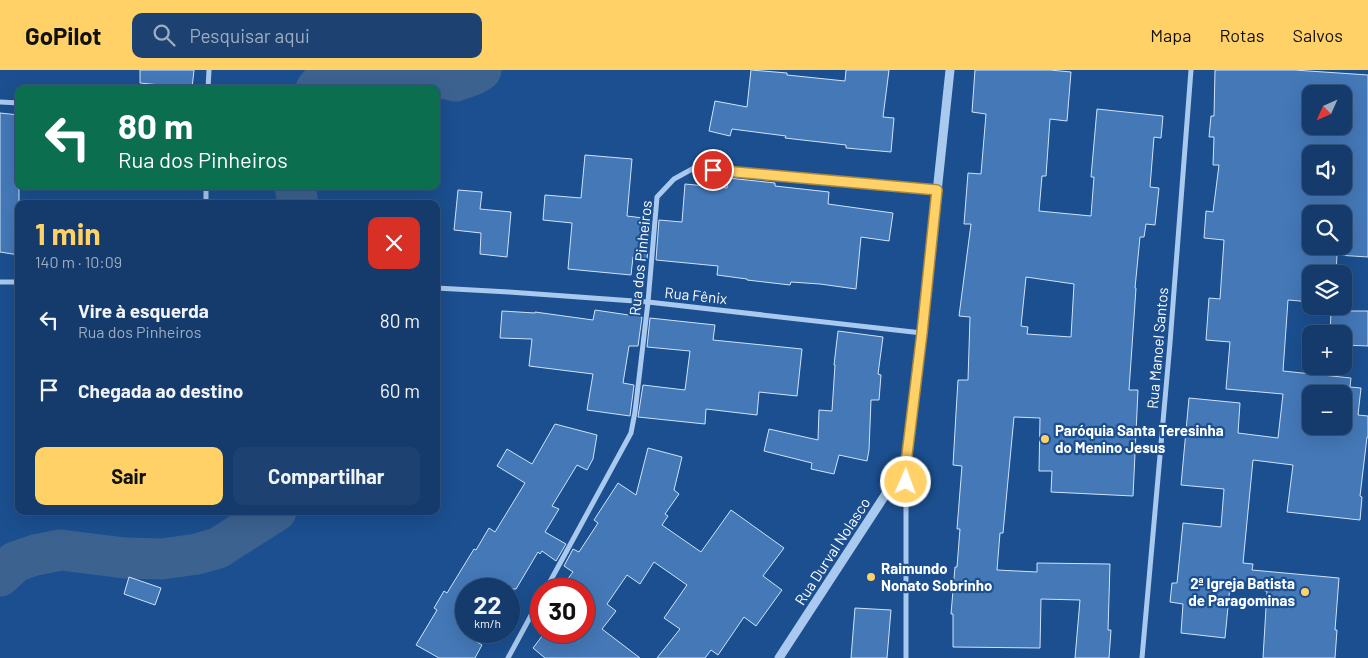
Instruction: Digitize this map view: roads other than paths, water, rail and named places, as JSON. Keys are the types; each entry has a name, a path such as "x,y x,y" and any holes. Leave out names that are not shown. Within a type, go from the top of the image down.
{"street":[{"path":"208,85 209,70"},
{"name":"Rua Durval Nolasco","path":"779,658 906,463 950,70"},
{"name":"Rua Manoel Santos","path":"1142,658 1192,70"},
{"path":"0,102 15,103"},
{"name":"Rua dos Pinheiros","path":"552,578 631,433 648,302 657,197 674,179 694,168 937,190"},
{"path":"0,282 15,282"},
{"name":"Rua Fênix","path":"440,288 648,302 922,333"},
{"path":"906,463 906,658"},
{"path":"508,658 530,617"}],"waterway":[{"path":"319,85 322,82 365,70 411,71 456,81 481,70"},
{"path":"296,190 297,200"},
{"path":"0,576 15,562 35,555 61,550 125,558 162,559 197,554 218,548 270,515"}],"place":[{"name":"Paróquia Santa Teresinha do Menino Jesus","path":"1045,439"},
{"name":"Raimundo Nonato Sobrinho","path":"871,577"},
{"name":"2ª Igreja Batista de Paragominas","path":"1305,592"}]}
